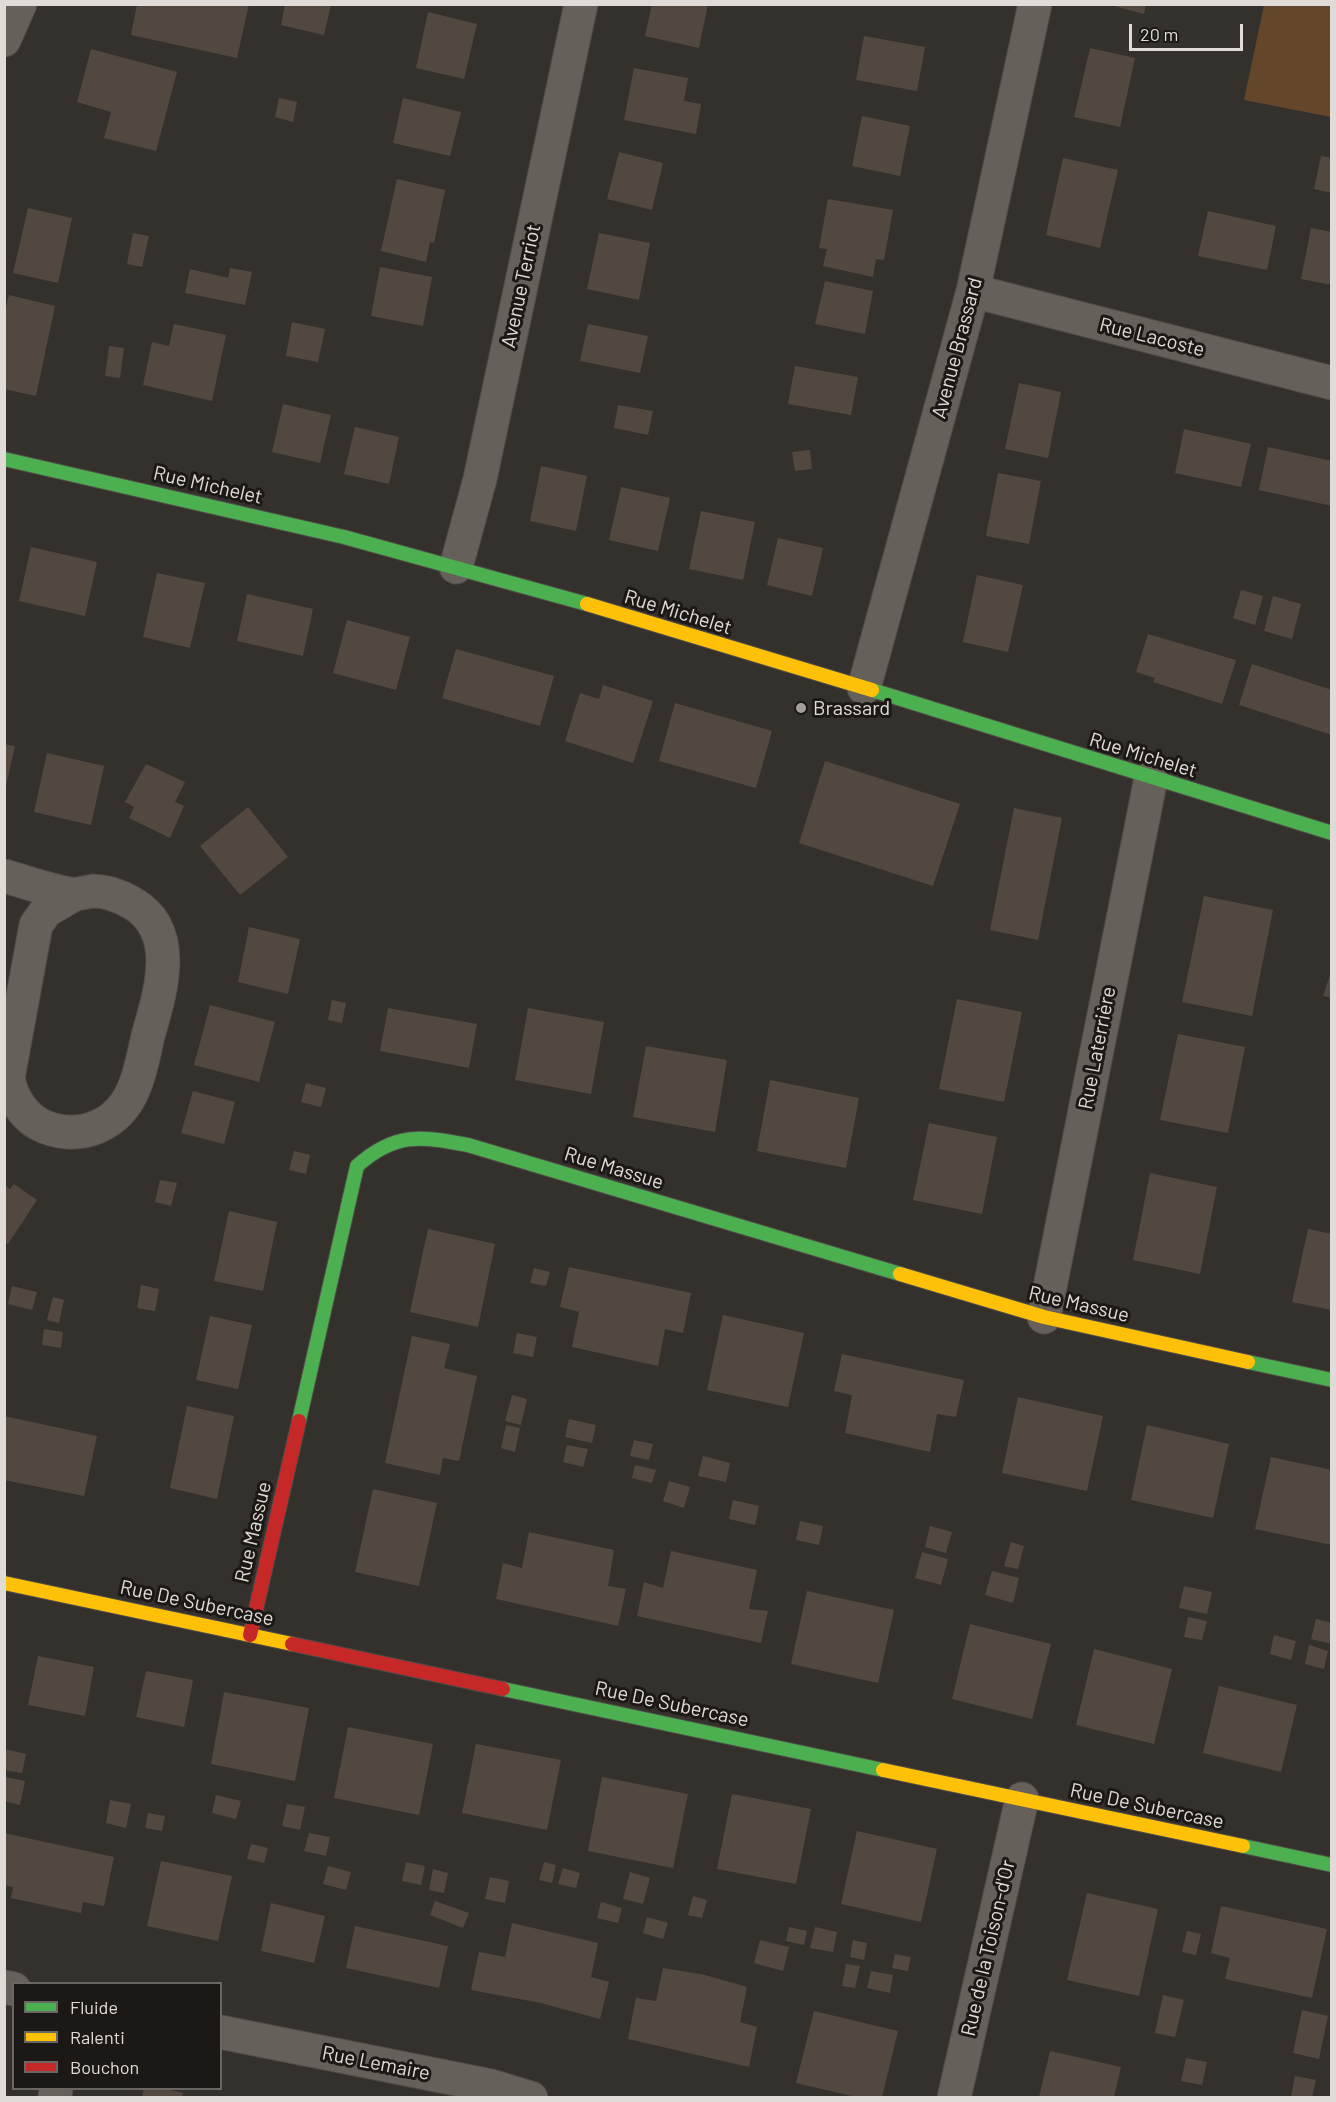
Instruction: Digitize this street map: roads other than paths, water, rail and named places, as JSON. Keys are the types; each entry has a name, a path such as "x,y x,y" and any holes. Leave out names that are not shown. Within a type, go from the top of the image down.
{"street":[{"path":"4,40 20,4"},
{"name":"Avenue Terriot","path":"456,567 480,479 581,4"},
{"name":"Avenue Brassard","path":"864,688 973,291 1035,4"},
{"name":"Rue Lacoste","path":"973,291 1332,383"},
{"name":"Rue Michelet","path":"4,459 204,503 456,567 864,688 1332,833"},
{"name":"Rue Laterrière","path":"1044,1317 1151,778"},
{"path":"4,876 73,895 93,891 110,893 132,903 155,927 164,960 163,982 135,1088 112,1119 102,1126 77,1133 46,1127 27,1115 13,1095 8,1078 36,925 46,911 73,895"},
{"name":"Rue Massue","path":"250,1635 357,1166 371,1151 388,1142 421,1136 468,1145 1044,1317 1332,1380"},
{"name":"Rue De Subercase","path":"4,1583 1332,1865"},
{"name":"Rue de la Toison-d'Or","path":"954,2097 1022,1799"},
{"name":"Rue Lemaire","path":"222,2032 490,2092 531,2097"}],"place":[{"name":"Brassard","path":"801,708"}]}
